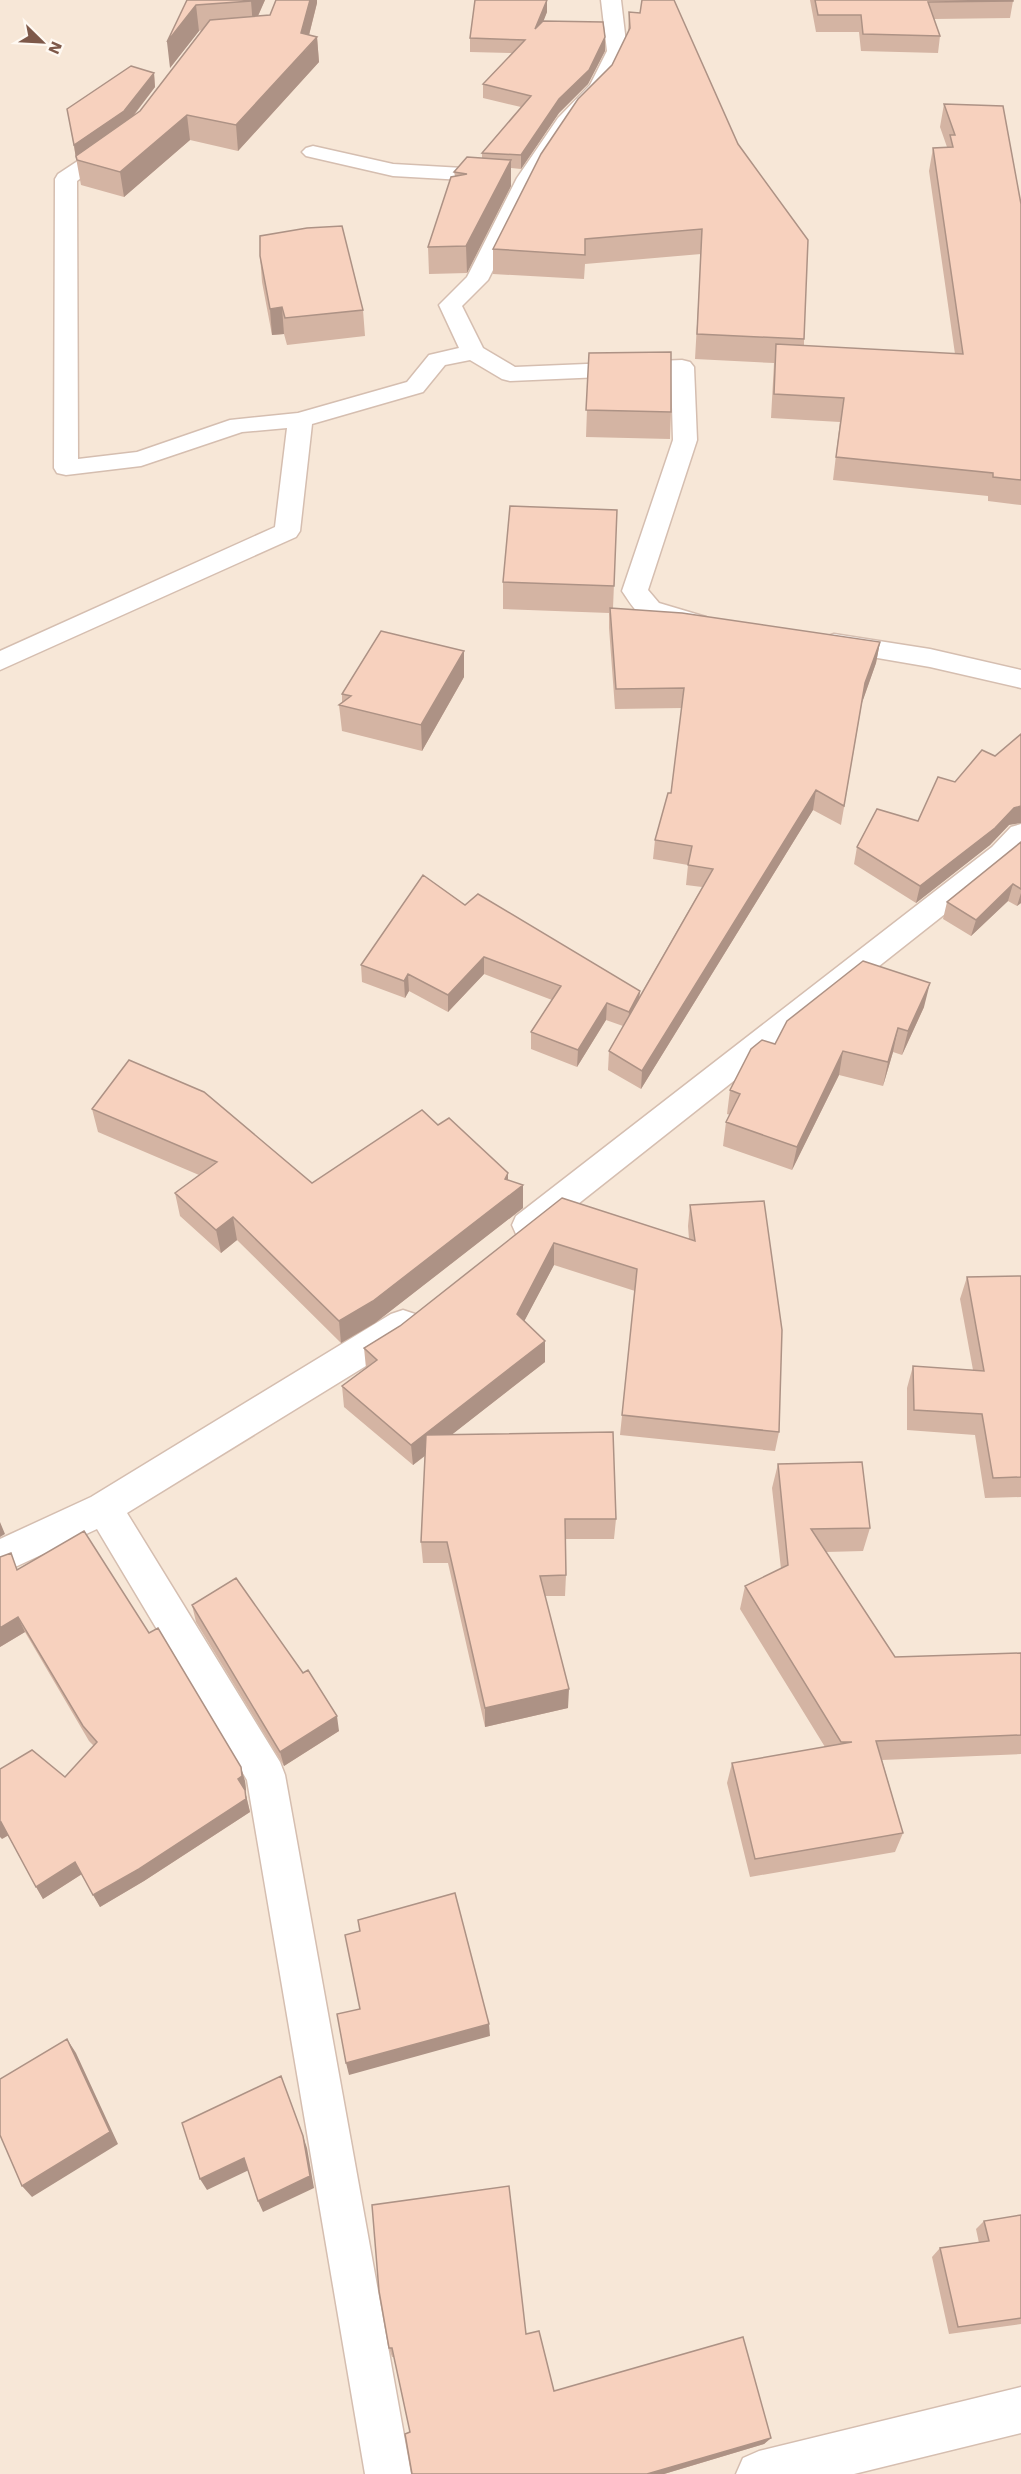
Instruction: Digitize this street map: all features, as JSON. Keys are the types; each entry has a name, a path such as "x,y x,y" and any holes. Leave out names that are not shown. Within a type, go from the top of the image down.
{"street":[{"path":"611,0 617,51 599,88 568,118 528,178 477,280 450,305 473,352 510,374 682,367 685,440 635,591 650,609 681,620 715,625"},
{"path":"135,131 66,179 66,468 141,459 239,425 300,420 415,387 438,360 473,352"},
{"path":"313,152 393,170 528,178"},
{"path":"0,661 287,531 300,420"},
{"path":"817,641 930,658 1021,679"},
{"path":"509,1240 1002,854 1021,834"},
{"path":"0,1557 104,1508 388,1335 425,1306"},
{"path":"104,1508 266,1775 388,2474"},
{"path":"759,2474 1021,2410"}],"shaded area":[{"path":"0,0 1021,0 1021,2474 0,2474"}],"building":[{"path":"187,0 251,1 196,5 167,42"},
{"path":"276,0 310,0 301,33 317,37 236,125 187,115 120,172 77,160 76,156 140,111 210,20 270,15"},
{"path":"475,0 547,0 535,29 543,21 603,22 605,37 589,70 559,99 521,155 482,153 531,96 483,84 525,40 470,38"},
{"path":"642,0 674,0 738,144 808,240 804,339 697,334 702,229 585,239 585,255 493,249 541,154 578,99 612,65 630,28 629,12 640,13"},
{"path":"815,0 1013,1 928,2 940,36 863,34 861,15 818,15"},
{"path":"131,66 154,73 124,111 74,145 67,109"},
{"path":"944,104 1003,106 1021,204 1021,480 993,477 993,473 836,457 844,398 774,394 776,344 963,354 933,148 953,147 950,135 955,135"},
{"path":"467,157 511,160 466,246 428,247 451,177 467,174 454,172"},
{"path":"342,226 363,310 285,318 282,307 270,309 260,256 260,236 307,228"},
{"path":"671,352 671,412 586,410 589,353"},
{"path":"510,506 617,510 614,586 503,582"},
{"path":"610,608 682,613 880,642 865,683 844,806 816,790 642,1071 609,1051 713,869 688,865 692,846 655,840 668,793 671,793 684,688 616,689"},
{"path":"381,631 464,651 421,725 339,705 351,696 342,694"},
{"path":"1021,734 1021,806 1014,808 995,828 920,886 857,847 877,809 918,821 938,777 955,782 982,750 995,756"},
{"path":"1021,842 1021,889 1013,884 976,920 947,902"},
{"path":"423,875 465,905 478,894 640,991 629,1012 607,1003 578,1050 531,1032 561,986 484,957 448,995 408,974 404,981 361,965"},
{"path":"863,961 930,983 908,1031 898,1028 888,1062 843,1051 797,1147 726,1122 740,1094 730,1090 751,1049 762,1040 775,1044 787,1021"},
{"path":"129,1060 204,1092 312,1183 422,1110 438,1125 449,1118 508,1173 505,1179 523,1185 373,1301 339,1321 233,1217 216,1230 175,1193 217,1162 92,1109"},
{"path":"562,1198 695,1241 690,1205 764,1201 782,1330 779,1432 622,1415 637,1269 554,1243 517,1314 545,1341 411,1445 342,1386 377,1360 364,1348 400,1326"},
{"path":"1021,1276 1021,1477 993,1478 982,1414 914,1410 913,1366 984,1371 967,1277"},
{"path":"613,1432 616,1519 565,1519 566,1575 540,1576 569,1689 485,1708 447,1542 421,1542 426,1435"},
{"path":"862,1462 870,1528 811,1529 895,1657 1021,1653 1021,1735 876,1741 903,1833 755,1859 732,1763 852,1742 841,1742 745,1586 788,1565 778,1464"},
{"path":"84,1531 149,1633 158,1628 241,1767 242,1776 238,1779 245,1790 246,1799 139,1869 93,1895 75,1862 36,1887 0,1823 0,1769 32,1750 65,1777 97,1742 83,1726 18,1617 0,1628 0,1557 11,1553 17,1570"},
{"path":"236,1578 303,1673 308,1670 337,1716 280,1752 192,1605"},
{"path":"455,1893 489,2024 346,2063 337,2014 360,2009 345,1935 360,1931 358,1920"},
{"path":"67,2039 110,2132 22,2186 0,2135 0,2079"},
{"path":"281,2076 303,2136 310,2176 258,2201 244,2158 200,2179 182,2123"},
{"path":"509,2186 526,2334 539,2331 554,2391 743,2337 771,2438 647,2474 412,2474 405,2434 410,2432 392,2348 389,2348 379,2291 372,2205"},
{"path":"1021,2215 1021,2318 958,2327 940,2248 989,2241 984,2221"}]}
